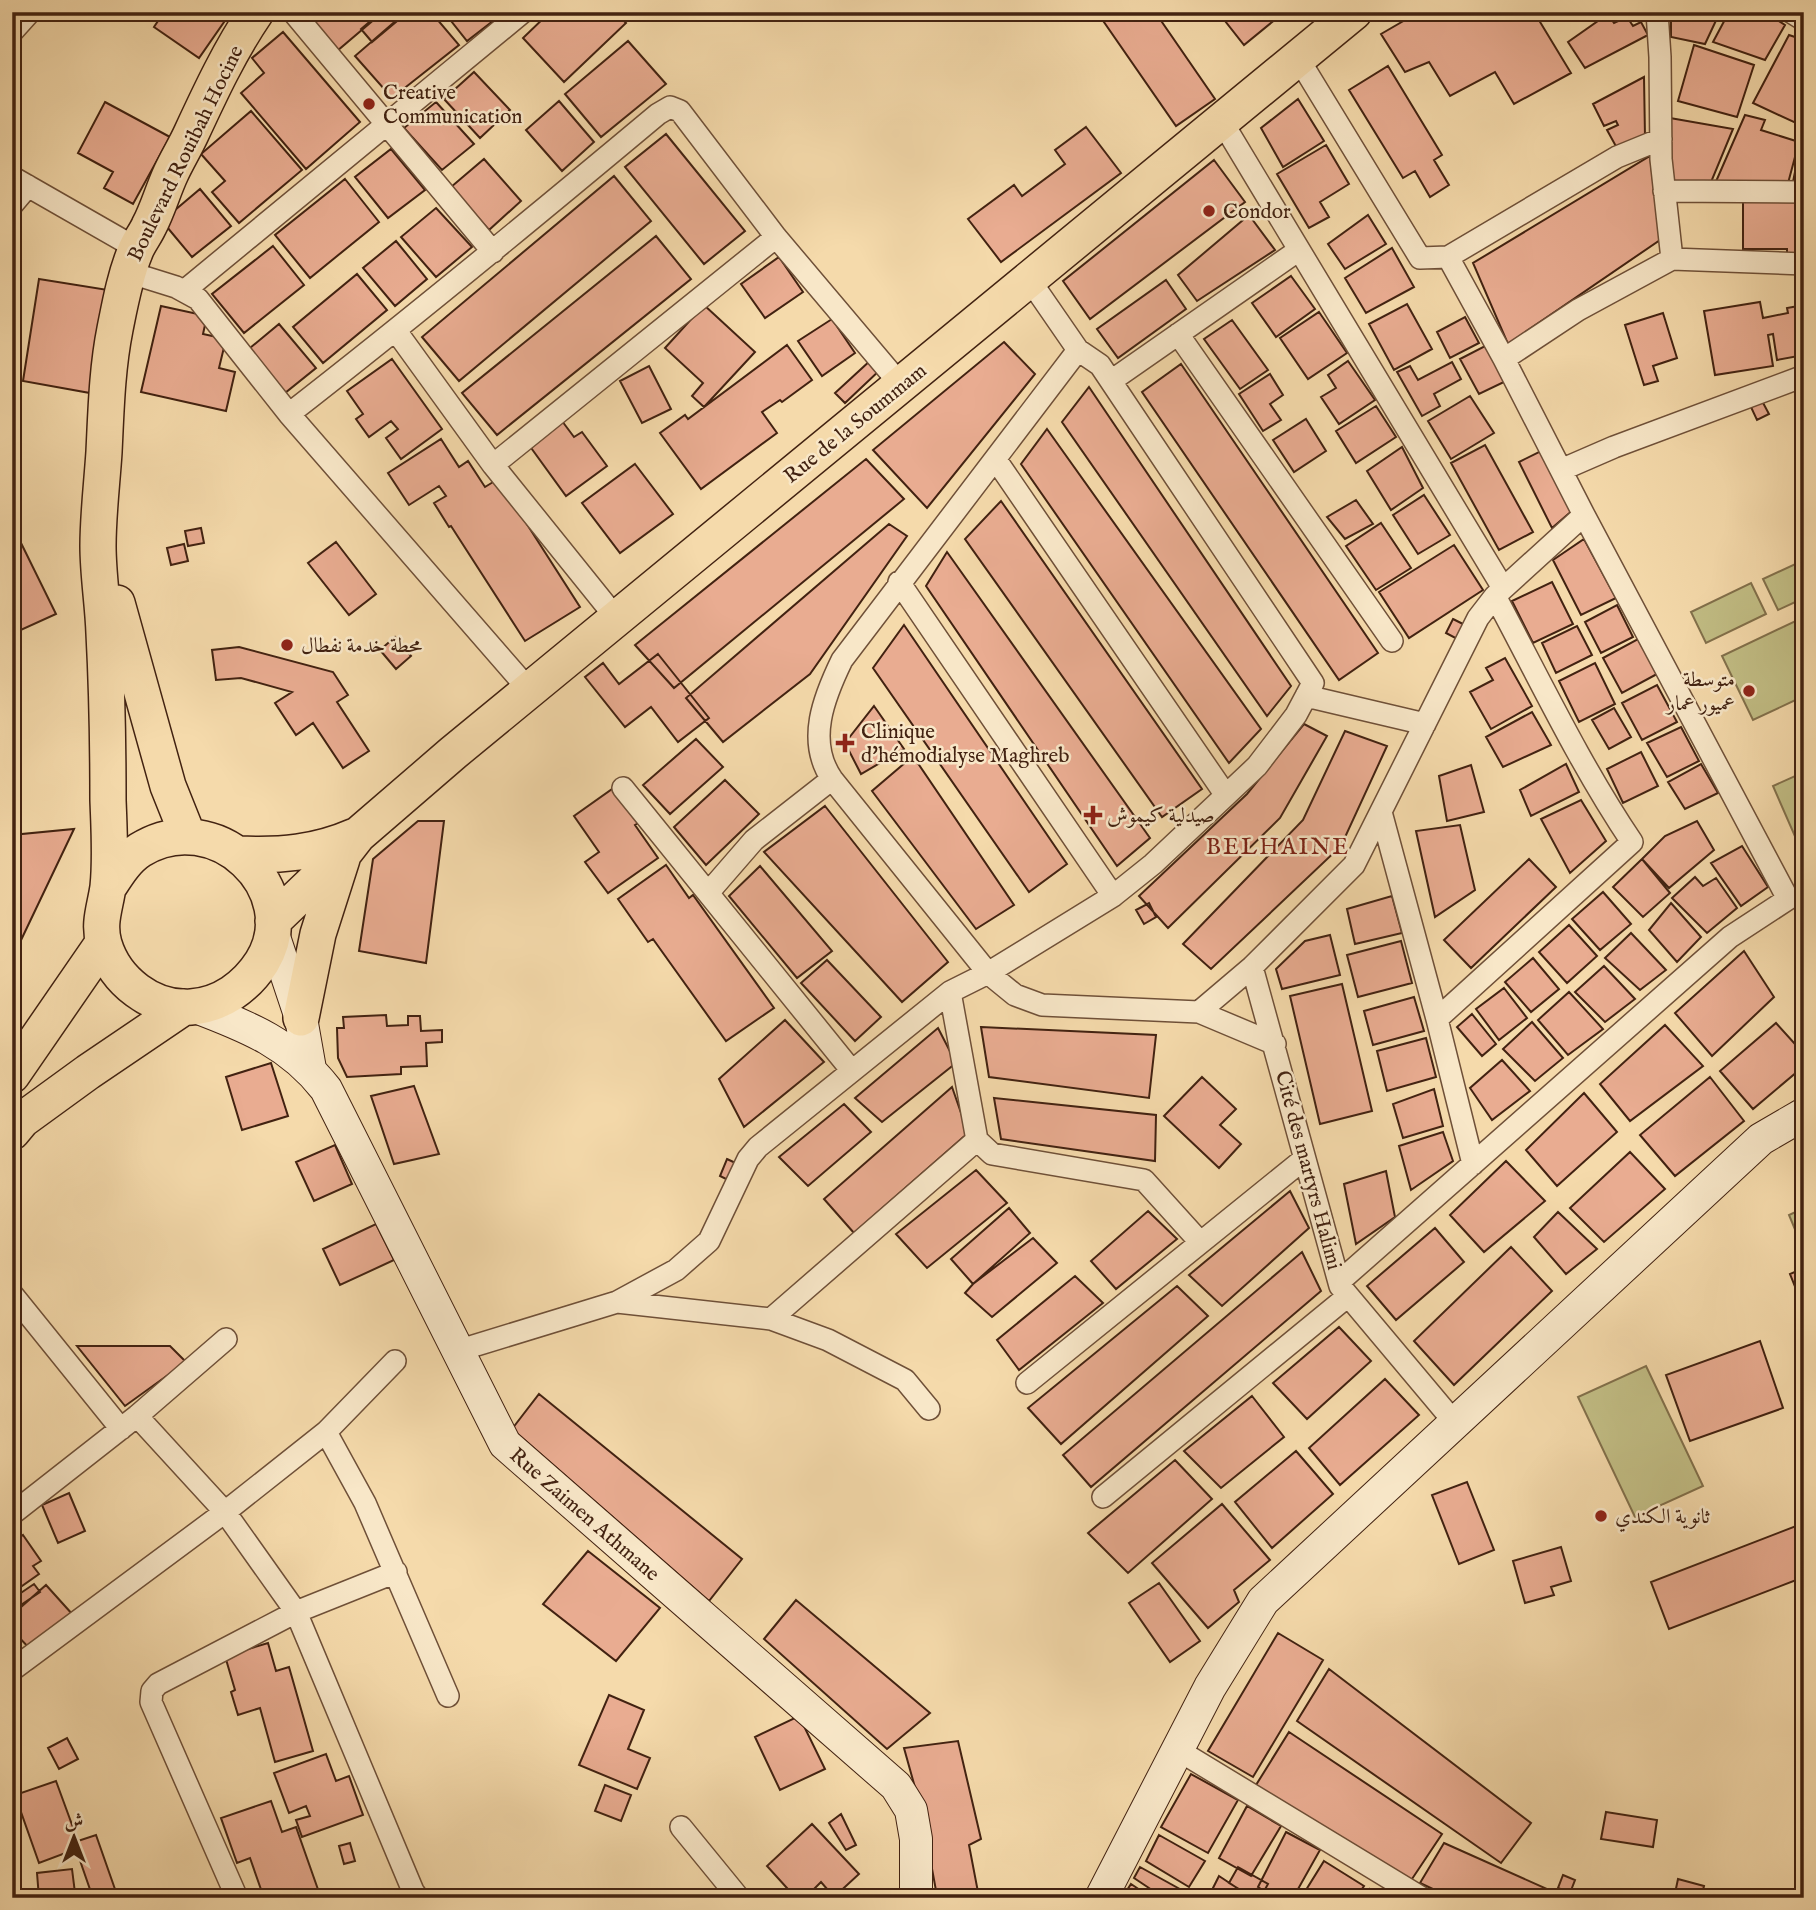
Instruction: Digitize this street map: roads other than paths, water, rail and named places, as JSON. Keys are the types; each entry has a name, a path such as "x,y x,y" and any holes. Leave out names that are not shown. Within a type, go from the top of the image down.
{"main road":[{"name":"Boulevard Rouibah Hocine","path":"108,888 108,717 98,547 106,394 115,331 132,260 218,79 256,12"},
{"name":"Rue de la Soummam","path":"272,926 351,844 530,691 1354,12"},
{"path":"98,547 115,596 160,762 188,836"},
{"path":"188,836 208,839 238,853 257,872 268,896 272,926 301,1018 310,1069 269,1038 246,1026 190,1007 157,1002 133,989 114,968 103,943 101,915 108,888 121,867 140,850 163,839 188,836"},
{"path":"238,853 293,854 351,844 318,934 301,1018"},
{"path":"12,1132 22,1119 88,1072 190,1007 224,999 248,982 264,958 272,926"},
{"path":"12,1075 103,943"},
{"name":"Rue Zaimen Athmane","path":"310,1069 326,1089 505,1444 895,1786 911,1810 915,1829 918,1870 916,1898"},
{"path":"1101,1898 1210,1687 1262,1601 1761,1139 1804,1114"}],"street":[{"path":"12,32 30,12"},
{"path":"293,12 493,252"},
{"path":"1657,12 1664,191 1672,259"},
{"path":"1791,12 1804,20"},
{"path":"184,291 388,125 518,14"},
{"path":"1298,58 1420,258 1448,257 1617,157 1661,139"},
{"path":"289,414 396,331 417,310 493,252 658,114 670,107 680,110 776,237 901,385"},
{"path":"1221,120 1499,592 1588,769 1632,842 1437,1019"},
{"path":"12,205 20,182 132,260 198,299 289,414 530,691"},
{"path":"1664,191 1804,191"},
{"path":"493,465 776,237"},
{"path":"1111,381 1299,250"},
{"path":"1103,1497 1343,1289 1473,1164 1730,937 1788,899 1448,257"},
{"path":"1504,359 1578,310 1672,259 1804,264"},
{"path":"457,1351 617,1302 676,1270 709,1241 748,1159 758,1147 950,992 988,973 1113,896 1153,864 1257,766 1296,715 1313,682 1100,365 1078,351 1029,279"},
{"path":"396,331 493,465 617,619"},
{"path":"1178,334 1392,641"},
{"path":"1078,351 842,660 826,698 818,740 823,766 988,973 1015,995 1042,1005 1199,1012 1275,1044"},
{"path":"1561,470 1614,447 1804,376"},
{"path":"996,460 1225,794"},
{"path":"1199,1012 1252,967 1354,865 1478,618 1499,592 1584,515"},
{"path":"899,582 1113,896"},
{"path":"1306,696 1425,724"},
{"path":"708,893 754,840 832,779"},
{"path":"623,788 852,1072"},
{"path":"1381,812 1473,1164"},
{"name":"Cité des martyrs Halimi","path":"1252,967 1304,1159 1343,1289 1455,1423"},
{"path":"950,992 977,1140 992,1154 1144,1180 1200,1242"},
{"path":"771,1320 977,1140"},
{"path":"1027,1383 1304,1159"},
{"path":"12,1294 129,1423 225,1512 296,1612 418,1898"},
{"path":"617,1302 771,1320 828,1340 905,1380 929,1409"},
{"path":"12,1514 129,1423 226,1339"},
{"path":"12,1670 225,1512 326,1432 395,1361"},
{"path":"326,1432 355,1482 448,1696"},
{"path":"237,1898 151,1702 152,1691 158,1684 296,1612 396,1572"},
{"path":"1178,1750 1422,1898"},
{"path":"681,1826 739,1898"}],"place":[{"name":"Creative Communication","path":"369,104"},
{"name":"Condor","path":"1209,211"},
{"name":"محطة خدمة نفطال","path":"287,645"},
{"name":"متوسطة عميور عمار","path":"1749,691"},
{"name":"Clinique d'hémodialyse Maghreb","path":"845,743"},
{"name":"صيدلية كيموش","path":"1093,815"},
{"name":"ثانوية الكندي","path":"1601,1516"}],"district":[{"name":"BELHAINE","path":"1278,846"}]}
